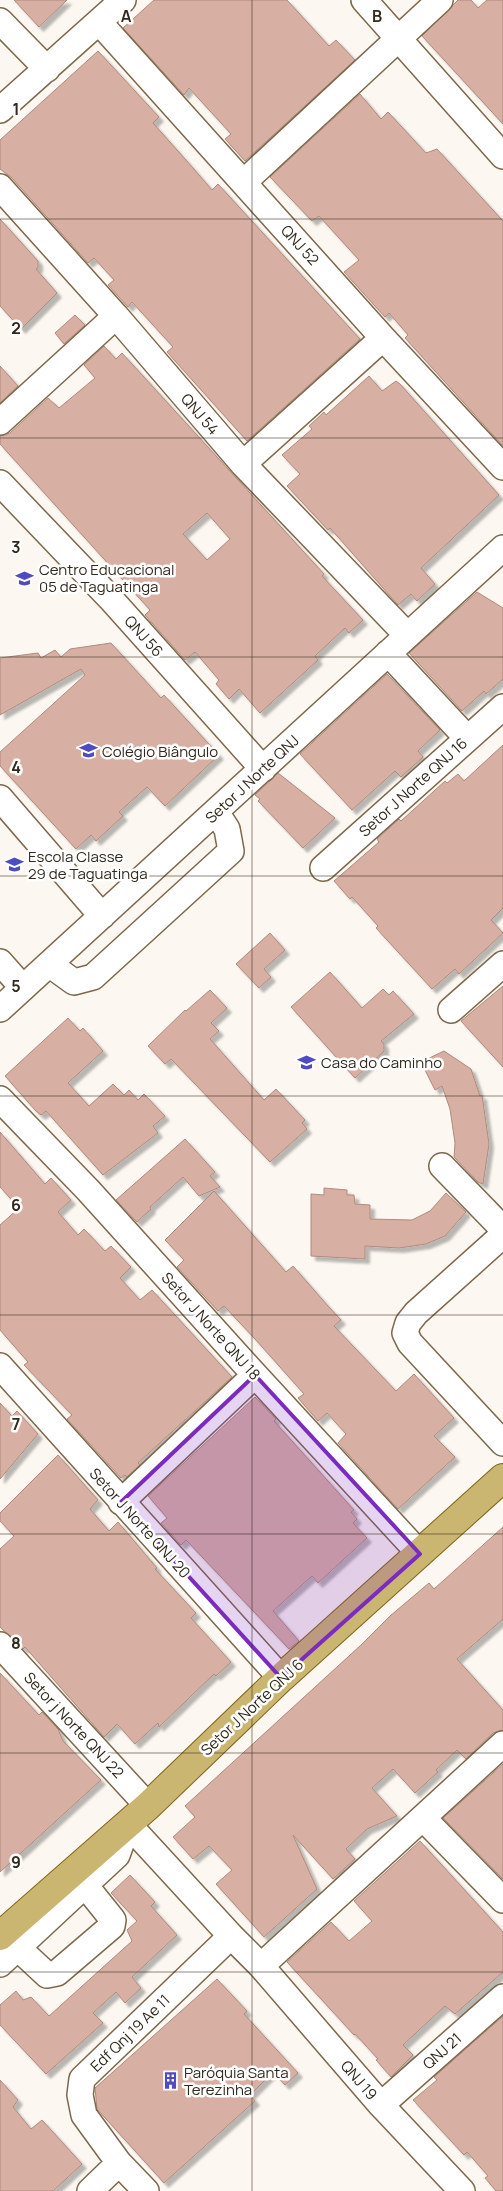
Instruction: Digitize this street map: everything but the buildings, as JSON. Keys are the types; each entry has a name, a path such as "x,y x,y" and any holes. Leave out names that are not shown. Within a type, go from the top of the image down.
{"main road":[{"name":"Setor J Norte QNJ 6","path":"4,1942 282,1678 503,1478"}],"street":[{"path":"3,102 47,69 123,0"},
{"path":"364,0 503,156"},
{"path":"244,182 440,0"},
{"path":"0,21 47,69"},
{"name":"QNJ 52","path":"99,22 383,338 503,467"},
{"name":"QNJ 54","path":"0,187 116,316 243,464 407,635"},
{"path":"0,422 116,316"},
{"path":"243,464 383,338"},
{"name":"QNJ 56","path":"0,483 110,598 263,769"},
{"name":"Setor J Norte QNJ","path":"0,1009 503,548"},
{"path":"388,653 467,738"},
{"name":"Setor J Norte QNJ 16","path":"323,868 503,707"},
{"path":"0,798 102,916"},
{"path":"49,964 74,982 93,977 122,951 231,851 227,829 216,812"},
{"path":"0,962 23,988"},
{"path":"451,1010 503,964"},
{"name":"Setor J Norte QNJ 18","path":"0,1100 88,1190 254,1375 420,1554"},
{"path":"442,1166 503,1229"},
{"path":"503,1235 416,1313 408,1323 405,1332 410,1343 503,1443"},
{"name":"Setor J Norte QNJ 20","path":"0,1366 120,1502 282,1678"},
{"path":"120,1502 254,1375"},
{"name":"Setor j Norte QNJ 22","path":"0,1645 148,1806"},
{"path":"261,1966 503,1744"},
{"path":"423,1818 503,1900"},
{"path":"85,1885 113,1920 112,1926 57,1973 47,1975 4,1942 85,1885 118,1855 128,1824"},
{"name":"QNJ 19","path":"128,1824 261,1966 381,2105 462,2191"},
{"name":"Edf Qnj 19 Ae 11","path":"146,2191 119,2162 84,2115 80,2095 82,2079 231,1936"},
{"name":"QNJ 21","path":"381,2105 503,1997"},
{"path":"90,2191 119,2162"}],"highlighted area":[{"path":"255,1375 420,1554 281,1678 121,1502"}],"place":[{"name":"Centro Educacional 05 de Taguatinga","path":"25,578"},
{"name":"Colégio Biângulo","path":"88,751"},
{"name":"Escola Classe 29 de Taguatinga","path":"14,865"},
{"name":"Casa do Caminho","path":"307,1062"},
{"name":"Paróquia Santa Terezinha","path":"170,2081"}]}
